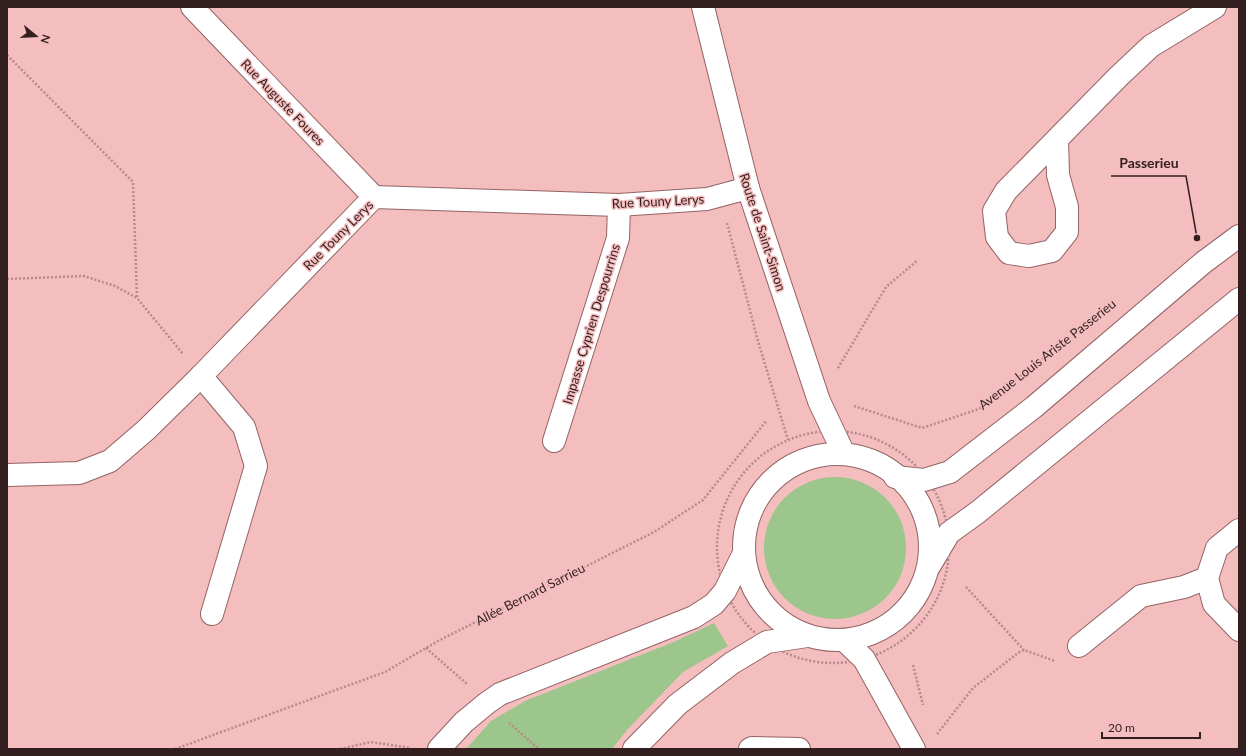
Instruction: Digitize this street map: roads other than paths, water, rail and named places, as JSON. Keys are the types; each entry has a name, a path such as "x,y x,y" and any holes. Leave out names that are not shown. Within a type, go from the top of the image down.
{"street":[{"name":"Rue Auguste Foures","path":"192,7 374,197"},
{"name":"Route de Saint-Simon","path":"703,7 748,188 819,401 843,452"},
{"path":"1057,139 1058,176 1067,206 1067,232 1052,251 1029,256 1009,253 997,237 994,210 1006,191 1057,139 1119,76 1151,46 1215,7"},
{"name":"Rue Touny Lerys","path":"7,475 79,473 110,461 146,430 201,376 374,197 619,205 708,199 748,188"},
{"name":"Impasse Cyprien Despourrins","path":"554,441 618,238 619,205"},
{"path":"895,477 924,480 950,472 1034,407 1204,262 1239,236"},
{"path":"928,568 930,543 927,520 917,498 895,477 876,462 843,452 815,456 791,464 762,492 747,520 744,553 748,575 757,595 770,612 787,626 807,636 824,640 844,640 864,636 884,628 900,616 913,602 922,586 928,568 949,533 978,512 1239,299"},
{"path":"201,376 244,426 256,466 212,614"},
{"path":"1239,530 1217,548 1207,578 1214,604 1239,630"},
{"path":"439,749 464,722 487,702 500,694 694,617 714,604 726,591 744,553"},
{"path":"1079,646 1141,596 1184,587 1207,578"},
{"path":"634,749 678,704 732,663 766,642 807,636"},
{"path":"844,640 864,659 923,744"},
{"path":"750,749 799,749"}],"place":[{"name":"Passerieu","path":"1197,238"}]}
